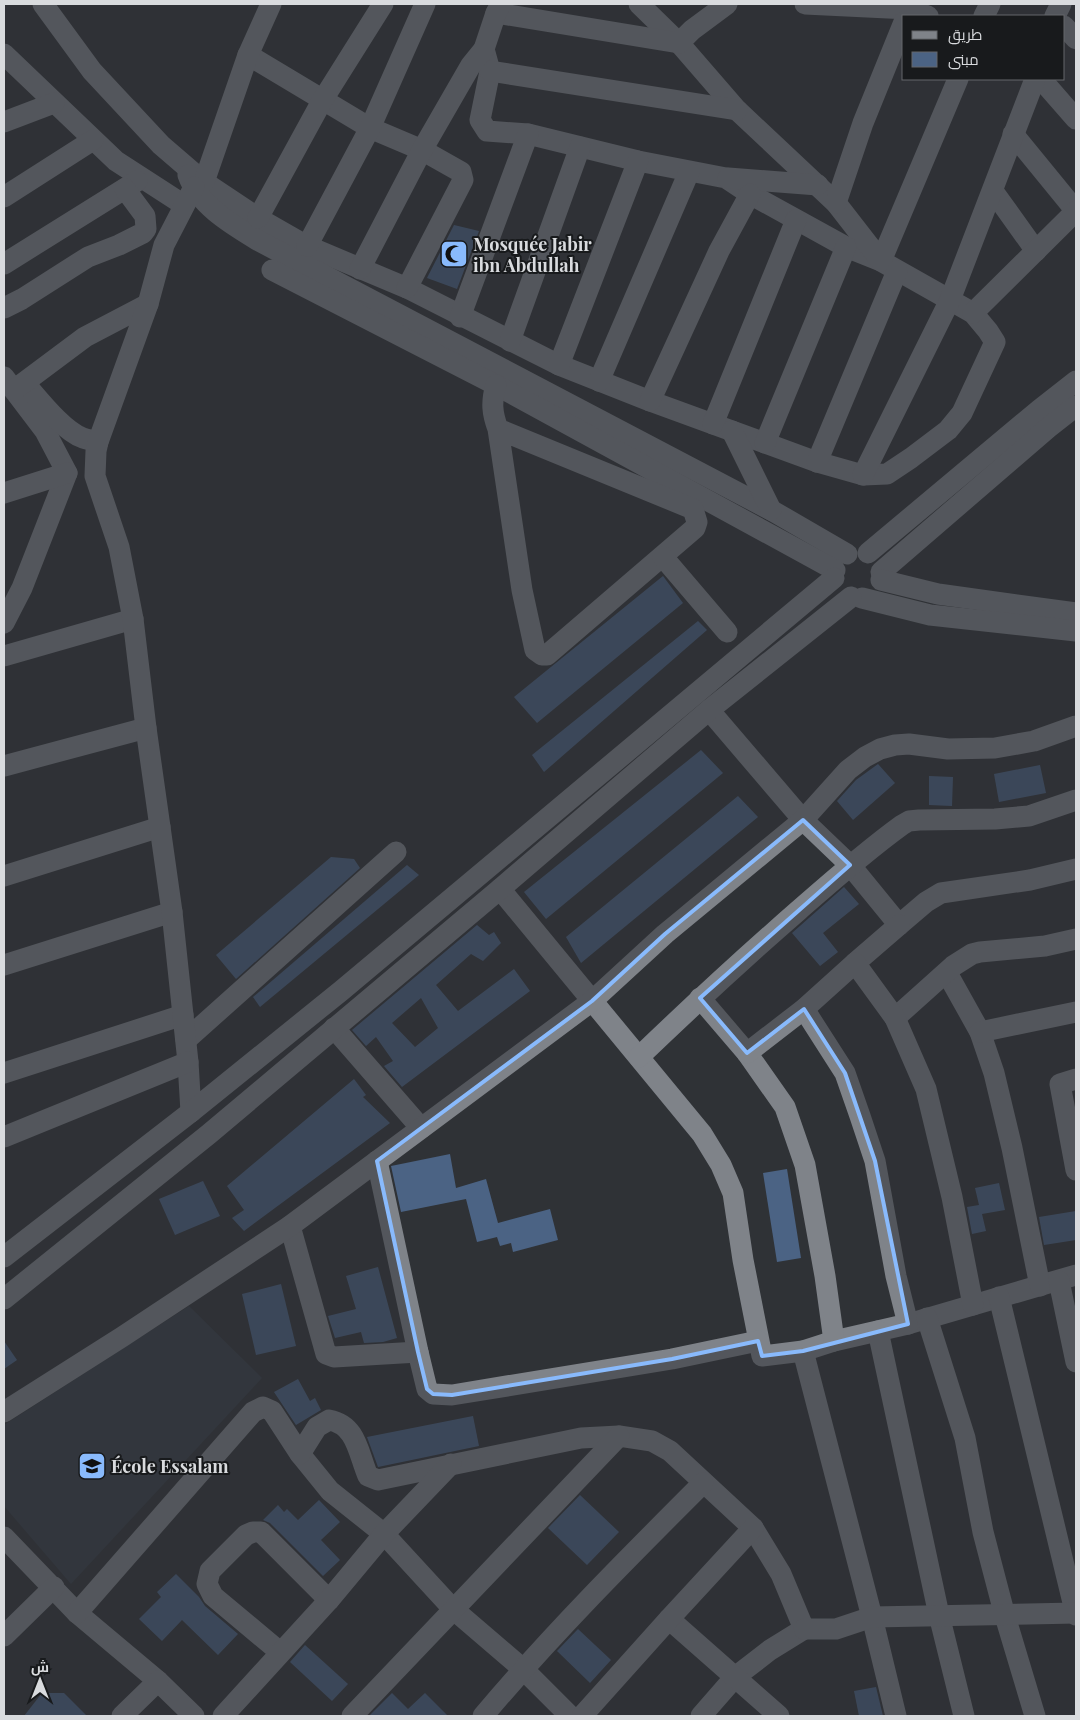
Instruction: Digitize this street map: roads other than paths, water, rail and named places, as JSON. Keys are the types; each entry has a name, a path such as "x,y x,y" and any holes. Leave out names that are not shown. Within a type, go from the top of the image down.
{"street":[{"path":"43,4 92,70 161,145 187,167 194,191 218,214 260,241 770,510 846,564"},
{"path":"190,1112 188,1062 172,912 133,619 119,547 95,476 96,451 148,304 164,245 194,191 248,55 271,4"},
{"path":"258,218 322,101 383,4"},
{"path":"308,246 370,128 425,4"},
{"path":"639,4 679,43 737,110 836,203 889,266"},
{"path":"679,43 692,30 727,4"},
{"path":"805,4 912,13"},
{"path":"360,269 422,150 471,65 484,50 499,8 679,43"},
{"path":"1065,27 1076,39"},
{"path":"836,203 863,123 902,35"},
{"path":"484,50 490,71 480,120 487,132 528,134 638,161 726,178 818,185"},
{"path":"4,54 116,161 133,184 146,228 143,233 88,257 4,308"},
{"path":"248,55 370,128 422,150 462,172 464,180 407,288"},
{"path":"490,71 737,110"},
{"path":"817,462 958,80"},
{"path":"863,475 950,300 1035,80"},
{"path":"1042,80 1076,118"},
{"path":"4,122 54,103"},
{"path":"460,316 528,134"},
{"path":"973,313 1076,211 1013,134"},
{"path":"4,197 93,140"},
{"path":"510,341 580,147"},
{"path":"559,365 638,161"},
{"path":"599,381 689,172"},
{"path":"4,264 133,184 194,191 258,218 308,246 407,288 559,365 650,401 817,462 863,475 887,474 934,442 948,430 962,413 995,342 973,313 889,266 846,247 796,220 726,178"},
{"path":"992,191 1036,251"},
{"path":"650,401 719,251 750,194"},
{"path":"770,510 722,427 796,220"},
{"path":"143,233 164,245"},
{"path":"765,443 846,247"},
{"path":"4,1299 209,1134 708,710 857,597 872,593 879,584 881,576 877,561 846,564 272,270"},
{"path":"11,383 85,337 148,304"},
{"path":"4,1257 349,985 846,564 1076,381"},
{"path":"11,383 48,410 71,431 83,438 98,442"},
{"path":"11,383 45,431 66,473"},
{"path":"496,385 492,400 492,415 498,429 522,590 535,650 542,655 547,655 663,557 695,528 697,522 693,509 498,429"},
{"path":"881,576 1048,428 1076,406"},
{"path":"4,493 66,473"},
{"path":"4,624 13,591 66,473"},
{"path":"663,557 727,632"},
{"path":"846,564 840,590 857,597 930,614 1076,631"},
{"path":"881,576 945,595 1076,613"},
{"path":"4,656 133,619"},
{"path":"708,710 803,820 850,865 898,926"},
{"path":"4,1412 290,1226 592,1001 665,934 803,820 848,770 865,757 880,749 909,744 948,749 994,748 1034,741 1076,726"},
{"path":"4,766 146,728"},
{"path":"639,1057 700,998 850,865 909,821 995,819 1029,816 1076,800"},
{"path":"4,876 160,827"},
{"path":"186,1040 396,852"},
{"path":"747,1053 804,1009 926,902 941,893 1030,880 1076,869"},
{"path":"500,888 702,1134 721,1165 733,1193 762,1356 803,1351 834,1341 918,1321 1058,1280"},
{"path":"4,964 172,912"},
{"path":"895,1018 964,959 980,952 1045,946 1076,939"},
{"path":"855,963 895,1018 926,1088 952,1197 973,1304"},
{"path":"947,973 980,1032 994,1073 1003,1111 1058,1280 1076,1362"},
{"path":"700,998 747,1053 785,1108 805,1165 825,1276 834,1341"},
{"path":"804,1009 845,1073 875,1161 896,1276 918,1321 965,1438 983,1532 1005,1616 1035,1716"},
{"path":"980,1032 1076,1012"},
{"path":"4,1074 183,1015"},
{"path":"334,1028 421,1128"},
{"path":"4,1138 188,1062"},
{"path":"1076,1079 1060,1084 1076,1170"},
{"path":"377,1161 418,1352 427,1389 433,1394 452,1395 672,1359 758,1341"},
{"path":"290,1226 326,1354 334,1358 418,1352"},
{"path":"701,1716 735,1677 770,1650 804,1629 836,1629 872,1617 1076,1614 999,1297"},
{"path":"878,1331 939,1615 964,1716"},
{"path":"803,1351 896,1716"},
{"path":"77,1613 252,1412 263,1407 272,1411 300,1454 330,1491 384,1534 453,1609 523,1669 570,1716"},
{"path":"300,1454 317,1427 329,1420 340,1422 352,1432 368,1476 378,1480 581,1438 620,1436 652,1441 670,1451 753,1528 781,1574 804,1629"},
{"path":"352,1716 620,1436"},
{"path":"223,1716 329,1600 384,1534 451,1464"},
{"path":"482,1716 523,1669 614,1572 703,1483"},
{"path":"582,1716 753,1528"},
{"path":"280,1652 213,1596 207,1584 210,1571 246,1535 253,1532 261,1532 329,1600"},
{"path":"4,1537 77,1613 158,1681 194,1716"},
{"path":"4,1636 54,1587"},
{"path":"669,1619 779,1716"},
{"path":"122,1716 158,1681"}],"place":[{"name":"Mosquée Jabir ibn Abdullah","path":"454,254"},
{"name":"École Essalam","path":"92,1466"}]}
